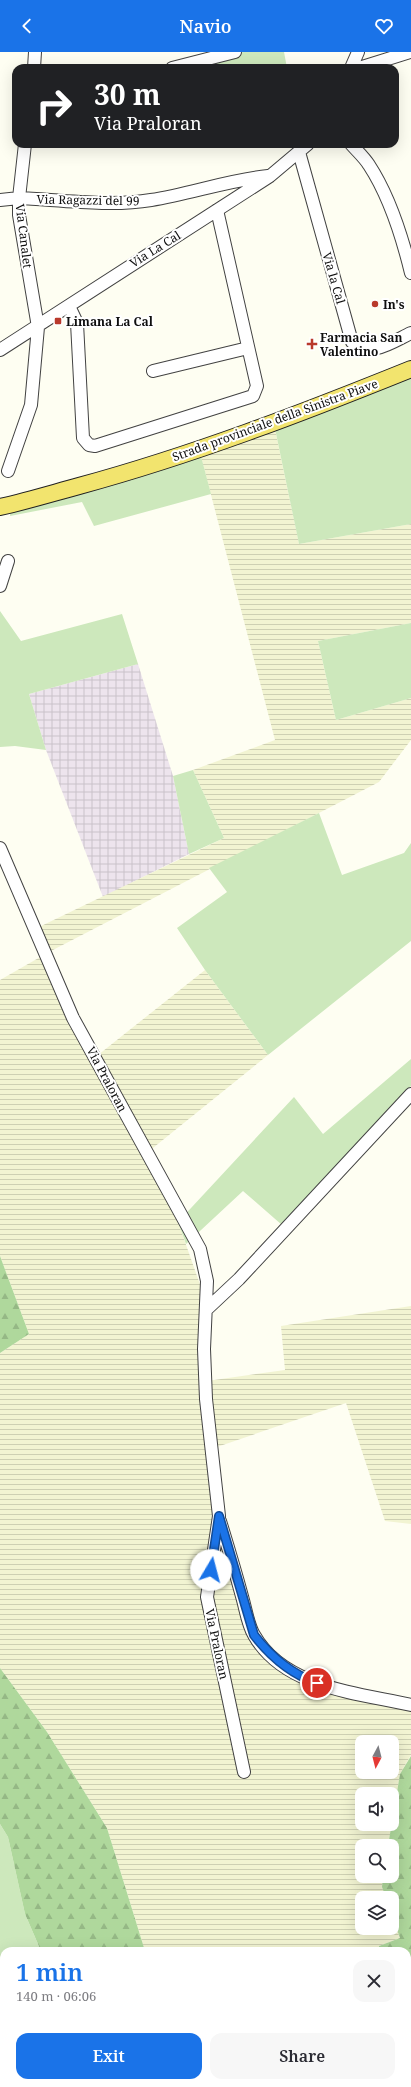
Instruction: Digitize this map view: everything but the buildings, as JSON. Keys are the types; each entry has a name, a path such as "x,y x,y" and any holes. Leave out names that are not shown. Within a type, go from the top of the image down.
{"main road":[{"name":"Strada provinciale della Sinistra Piave","path":"0,507 100,480 197,451 270,425 411,368"}],"street":[{"path":"34,64 35,52"},
{"path":"188,64 235,52"},
{"path":"353,64 358,52"},
{"path":"371,64 410,52"},
{"name":"Via Canalet","path":"8,471 31,405 38,327 20,225 19,198 25,148"},
{"name":"Via La Cal","path":"0,350 38,327 270,176 303,148"},
{"name":"Via la Cal","path":"303,148 352,342 360,348 367,350 385,346 411,333"},
{"path":"354,148 369,164 395,217 402,234 411,273"},
{"name":"Via Ragazzi del 99","path":"0,200 19,198 136,202 165,197 232,181 270,176"},
{"path":"69,306 77,323 83,438 89,445 95,446 253,396 257,386 217,210"},
{"path":"153,371 248,348"},
{"path":"0,586 8,561"},
{"name":"Via Praloran","path":"0,848 73,1018 200,1249 206,1281 207,1309 204,1349 206,1399 219,1516 254,1635 266,1650 284,1666 307,1680 327,1687 411,1705"},
{"path":"207,1309 239,1279 411,1094"},
{"name":"Via Praloran","path":"219,1516 207,1597 244,1772"}],"shaded area":[{"path":"138,664 173,776 189,854 103,897 46,750 29,694"}],"green space":[{"path":"239,52 284,52 286,64 195,64"},
{"path":"411,364 411,524 299,544 273,419"},
{"path":"273,419 299,544 411,524 411,623 318,641 336,720 411,698 411,740 379,782 49,952 37,928 224,838 193,770 275,740 198,445"},
{"path":"198,445 211,494 94,526 82,502 10,516 11,507"},
{"path":"0,611 21,641 122,614 138,664 29,694 46,750 15,746 0,747"},
{"path":"411,623 411,698 336,720 318,641"},
{"path":"193,770 224,838 189,854 173,776"},
{"path":"319,813 342,875 404,853 411,843 411,941 268,1055 205,970 177,928 227,892 209,868"},
{"path":"49,952 75,1015 98,1055 205,970 268,1055 143,1156 178,1222 203,1293 207,1381 285,1370 281,1326 411,1306 411,1524 385,1521 346,1403 211,1449 214,1513 257,1647 329,1694 411,1710 411,1755 400,1774 398,1787 355,1787 355,1831 391,1831 389,1839 355,1839 355,1883 382,1883 383,1891 355,1891 355,1935 399,1935 400,1938 379,1947 144,1947 107,1828 47,1732 0,1668 0,1353 29,1334 0,1256 0,980"},
{"path":"411,1059 411,1086 282,1225 243,1191 186,1244 178,1222 294,1097 323,1134"},
{"path":"0,1256 29,1334 0,1353"},
{"path":"0,1668 47,1732 107,1828 144,1947 39,1947 25,1914 8,1837 0,1824"},
{"path":"411,1756 411,1947 379,1947 400,1938 399,1891 383,1891 382,1887 382,1883 399,1883 399,1839 389,1839 390,1831 399,1831 398,1787 400,1774"},
{"path":"0,1824 8,1837 25,1914 39,1947 0,1947"}],"place":[{"name":"In's","path":"375,304"},
{"name":"Limana La Cal","path":"58,321"},
{"name":"Farmacia San Valentino","path":"312,344"}],"route":[{"path":"211,1570 219,1516 254,1635 266,1650 284,1666 307,1680 317,1683"}]}
